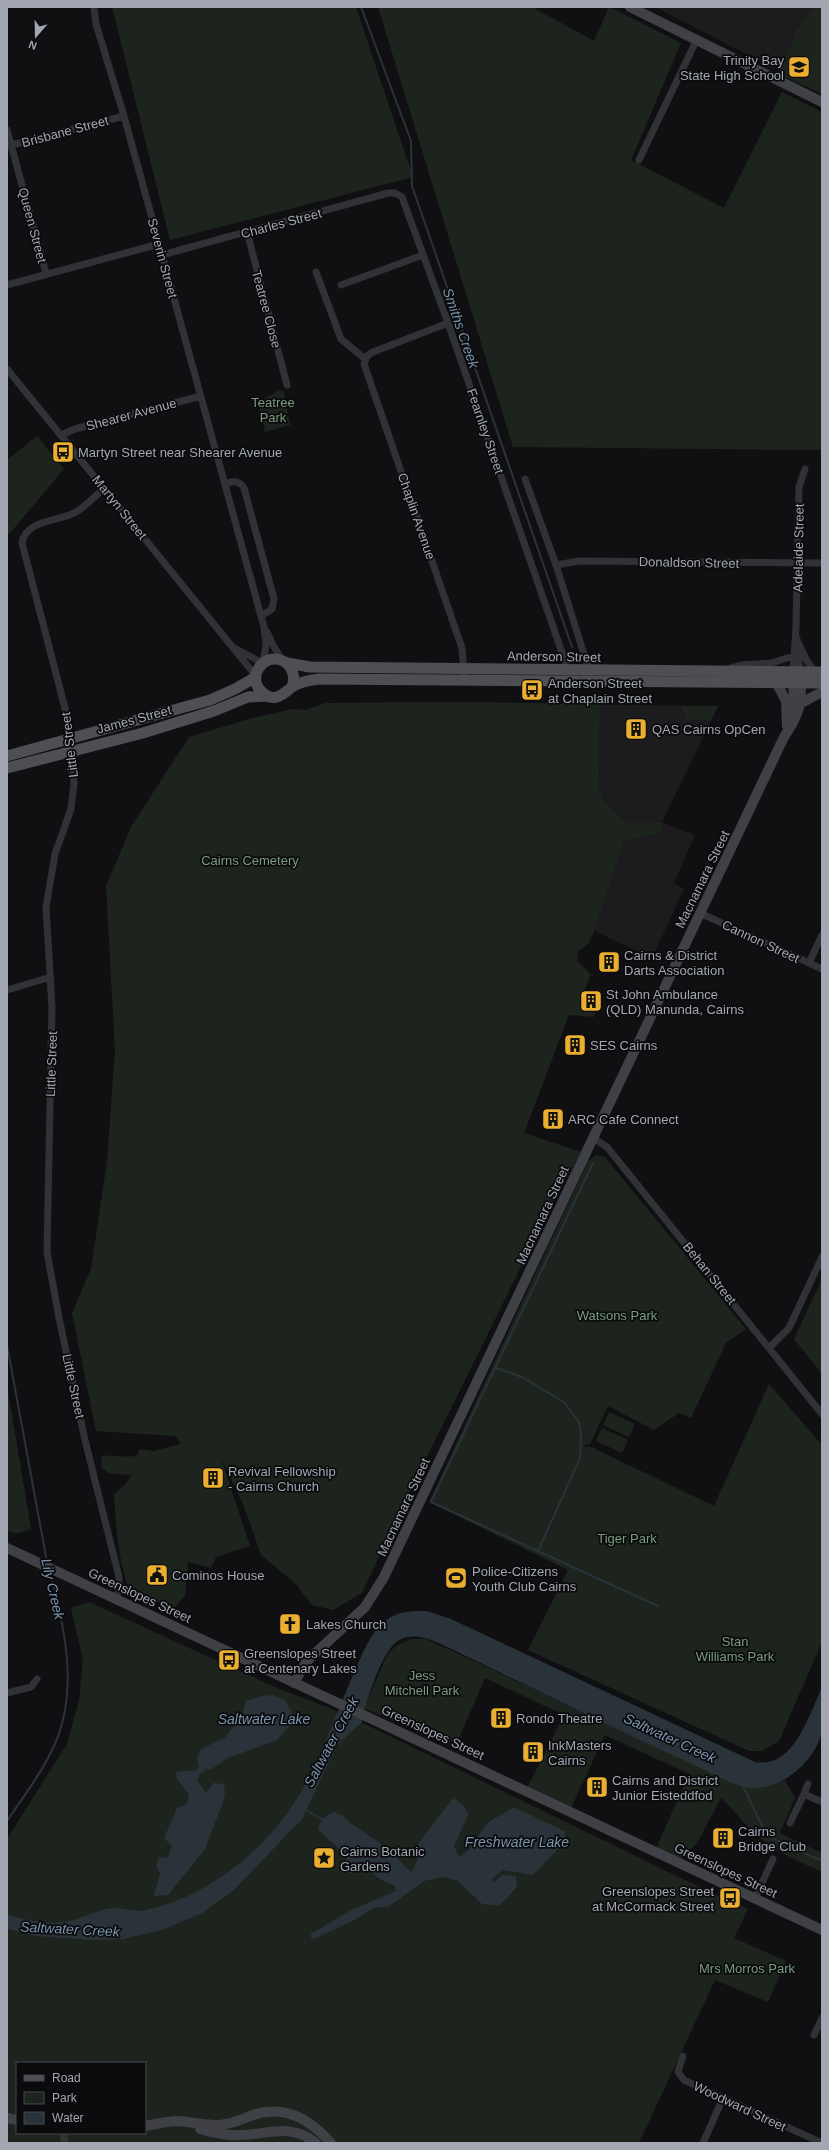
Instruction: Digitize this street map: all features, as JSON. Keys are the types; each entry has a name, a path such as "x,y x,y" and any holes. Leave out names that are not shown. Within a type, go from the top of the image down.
{"main road":[{"path":"273,659 285,662 294,675 292,687 281,696 268,696 258,687 256,676 258,669 263,663 273,659"},
{"name":"Anderson Street","path":"285,662 304,667 819,672"},
{"name":"James Street","path":"7,756 210,700 230,692 256,676"},
{"name":"Anderson Street","path":"292,687 307,681 319,679 777,684 822,683"},
{"name":"James Street","path":"7,768 71,750 143,733 214,711 248,696 268,696"}],"street":[{"name":"Severin Street","path":"94,7 96,24 100,33 124,116 264,627 266,645 263,663"},
{"name":"Severin Street","path":"99,7 100,33"},
{"path":"630,7 822,102"},
{"path":"639,160 696,39"},
{"name":"Brisbane Street","path":"9,146 124,116"},
{"name":"Queen Street","path":"7,130 9,146 46,273"},
{"name":"Charles Street","path":"162,255 388,193 399,194"},
{"name":"Fearnley Street","path":"399,194 405,201 568,670"},
{"name":"Teatree Close","path":"247,232 287,385"},
{"path":"7,285 46,273 159,244"},
{"path":"341,285 423,256"},
{"path":"316,272 341,338 367,356 448,323"},
{"name":"Chaplin Avenue","path":"367,356 365,366 462,648 464,681"},
{"name":"Martyn Street","path":"7,369 256,676"},
{"name":"Shearer Avenue","path":"62,435 75,429 201,396"},
{"name":"Adelaide Street","path":"796,672 793,656 796,627 799,487 805,470"},
{"name":"Fearnley Street","path":"525,479 556,564 589,670"},
{"path":"225,484 235,481 244,488 274,599 272,608 261,616"},
{"name":"Little Street","path":"105,488 75,513 33,526 26,533 22,546 66,712 71,738 74,788 73,800 55,854 46,907 52,1007 47,1252 58,1318 119,1577 119,1589 116,1599"},
{"name":"Donaldson Street","path":"556,564 579,561 822,563"},
{"name":"Severin Street","path":"264,627 273,645 285,662"},
{"name":"Adelaide Street","path":"796,627 798,641 796,672"},
{"name":"Adelaide Street","path":"798,641 807,661 819,672"},
{"name":"Martyn Street","path":"233,646 263,663"},
{"path":"723,671 738,666 772,663 793,656"},
{"name":"Macnamara Street","path":"294,1682 306,1662 359,1614 377,1589 784,737 798,715 801,703 796,672"},
{"name":"Macnamara Street","path":"784,737 794,703 797,683"},
{"path":"777,684 786,701 787,726"},
{"path":"801,703 822,692"},
{"name":"Cannon Street","path":"700,912 822,969"},
{"path":"809,962 822,935"},
{"path":"7,990 51,977"},
{"name":"Behan Street","path":"593,1138 607,1147 770,1347 822,1414"},
{"path":"770,1347 789,1328 822,1257"},
{"name":"Greenslopes Street","path":"7,1541 33,1559"},
{"name":"Greenslopes Street","path":"7,1548 822,1930"},
{"path":"7,1693 31,1687 37,1679"},
{"path":"790,1823 808,1784"},
{"path":"804,1794 822,1802"},
{"path":"755,1898 773,1858"},
{"path":"814,2035 822,2018"},
{"name":"Woodward Street","path":"683,2056 678,2068 680,2076 723,2098 822,2143"},
{"path":"703,2143 723,2098"},
{"path":"146,2125 184,2122 220,2125 235,2122 264,2112 280,2111 291,2113 308,2121 330,2142"},
{"path":"184,2122 202,2130 230,2135 285,2130 301,2134 316,2143"}],"shaded area":[{"name":"Trinity Bay State High School","path":"655,7 822,7 822,89 730,46"},
{"path":"600,704 680,706 687,720 711,721 662,822 695,835 674,883 684,889 652,958 594,931 624,841 661,833 662,823 627,823 606,804 599,788"}],"green space":[{"path":"112,7 356,7 413,177 170,240"},
{"path":"378,7 532,7 594,41 609,7 681,43 631,160 724,208 782,92 822,112 821,450 513,447"},
{"path":"814,7 822,7 822,94 779,74 797,30"},
{"name":"Teatree Park","path":"280,390 284,392 290,425 265,432 258,402"},
{"path":"37,436 64,469 10,533 7,533 7,460"},
{"name":"Cairns Cemetery","path":"455,702 600,704 599,788 606,804 627,823 662,823 661,833 624,841 594,931 589,943 578,952 577,961 591,974 579,1004 595,1013 594,1017 569,1015 524,1133 581,1152 557,1194 409,1493 362,1593 333,1610 312,1605 295,1583 261,1555 243,1504 221,1458 250,1546 216,1557 211,1568 188,1562 185,1596 174,1608 129,1590 120,1555 114,1494 126,1484 131,1475 108,1473 101,1467 102,1456 136,1456 140,1449 153,1451 181,1444 175,1436 96,1431 72,1313 91,1269 107,1162 115,1050 106,886 131,827 189,737 253,718 293,709 305,710 326,703"},
{"path":"680,706 718,706 711,721 687,720"},
{"path":"596,1155 605,1157 746,1329 726,1343 691,1418 679,1413 654,1430 608,1406 590,1444 581,1446 591,1447 714,1506 769,1384 822,1445 822,1642 779,1741 762,1751 749,1751 528,1650 568,1570 429,1502 588,1161"},
{"path":"822,1279 822,1374 794,1339"},
{"path":"7,1385 31,1529 16,1533 7,1530"},
{"path":"609,1412 635,1424 629,1437 603,1425"},
{"path":"602,1428 628,1440 622,1453 596,1441"},
{"name":"Cairns Botanic Gardens","path":"89,1602 277,1688 330,1708 371,1727 748,1909 734,1938 786,1961 768,2002 715,1980 639,2143 7,2143 7,1839 67,1744 79,1700 83,1660 71,1608"},
{"name":"Jess Mitchell Park","path":"411,1639 426,1639 610,1724 669,1754 770,1785 785,1780 795,1798 780,1833 822,1853 822,1872 786,1855 768,1844 749,1828 721,1798 697,1843 679,1862 655,1851 689,1774 605,1735 570,1810 526,1790 564,1715 485,1678 457,1743 404,1719 396,1722 364,1708 387,1655 397,1645"}],"water":[{"name":"Saltwater Creek","path":"414,1611 427,1611 451,1619 755,1762 769,1762 780,1757 790,1749 805,1725 822,1687 823,1719 821,1736 817,1746 804,1764 787,1778 767,1787 746,1787 727,1781 669,1754 441,1644 415,1637 405,1638 397,1642 385,1657 374,1681 362,1722 337,1745 302,1819 233,1891 202,1913 162,1930 123,1939 93,1940 36,1936 7,1929 7,1915 38,1922 54,1923 75,1920 108,1909 117,1908 137,1911 146,1910 193,1894 236,1866 256,1849 273,1831 289,1811 302,1790 322,1750 360,1659 376,1630 393,1616"},
{"name":"Saltwater Lake","path":"273,1695 285,1700 294,1716 309,1722 306,1725 289,1726 277,1740 228,1758 210,1770 207,1769 199,1775 197,1780 205,1792 207,1792 213,1783 224,1784 225,1794 223,1802 205,1849 168,1895 154,1896 160,1873 156,1866 159,1857 167,1858 172,1846 164,1838 177,1808 187,1804 189,1794 177,1779 176,1772 196,1770 199,1767 197,1758 201,1749 226,1737 242,1714 246,1701 262,1696"},
{"name":"Freshwater Lake","path":"453,1798 465,1807 468,1815 454,1846 459,1857 472,1846 488,1823 514,1807 566,1832 562,1845 533,1875 503,1870 492,1879 493,1883 502,1875 516,1876 517,1887 499,1906 482,1904 458,1881 444,1877 424,1881 388,1907 375,1907 356,1919 314,1939 311,1938 311,1934 351,1910 396,1891 395,1886 381,1880 367,1869 351,1874 346,1871 344,1864 347,1858 345,1854 318,1830 324,1819 334,1812 344,1816 350,1823 392,1851 405,1867 412,1872 419,1856 418,1844"}],"waterway":[{"name":"Smiths Creek","path":"361,7 411,141 412,186 572,647"},
{"path":"593,1163 431,1502 658,1606"},
{"name":"Lily Creek","path":"7,1345 47,1562"},
{"path":"496,1368 522,1377 564,1402 579,1422 581,1435 580,1458 538,1551"},
{"name":"Lily Creek","path":"7,1821 49,1756 62,1725 66,1703 68,1682 67,1659 56,1593 50,1572"},
{"path":"743,1786 762,1826 776,1840 822,1861"},
{"path":"306,1810 323,1820"}],"place":[{"name":"Trinity Bay State High School","path":"799,67"},
{"name":"Martyn Street near Shearer Avenue","path":"63,452"},
{"name":"Anderson Street at Chaplain Street","path":"532,690"},
{"name":"QAS Cairns OpCen","path":"636,729"},
{"name":"Cairns & District Darts Association","path":"609,962"},
{"name":"St John Ambulance (QLD) Manunda, Cairns","path":"591,1001"},
{"name":"SES Cairns","path":"575,1045"},
{"name":"ARC Cafe Connect","path":"553,1119"},
{"name":"Revival Fellowship - Cairns Church","path":"213,1478"},
{"name":"Cominos House","path":"157,1575"},
{"name":"Police-Citizens Youth Club Cairns","path":"456,1578"},
{"name":"Lakes Church","path":"290,1624"},
{"name":"Greenslopes Street at Centenary Lakes","path":"229,1660"},
{"name":"Rondo Theatre","path":"501,1718"},
{"name":"InkMasters Cairns","path":"533,1752"},
{"name":"Cairns and District Junior Eisteddfod","path":"597,1787"},
{"name":"Cairns Bridge Club","path":"723,1838"},
{"name":"Cairns Botanic Gardens","path":"324,1858"},
{"name":"Greenslopes Street at McCormack Street","path":"730,1898"}],"park label":[{"name":"Watsons Park","path":"617,1315"},
{"name":"Tiger Park","path":"627,1538"},
{"name":"Stan Williams Park","path":"735,1648"},
{"name":"Mrs Morros Park","path":"747,1968"}]}
